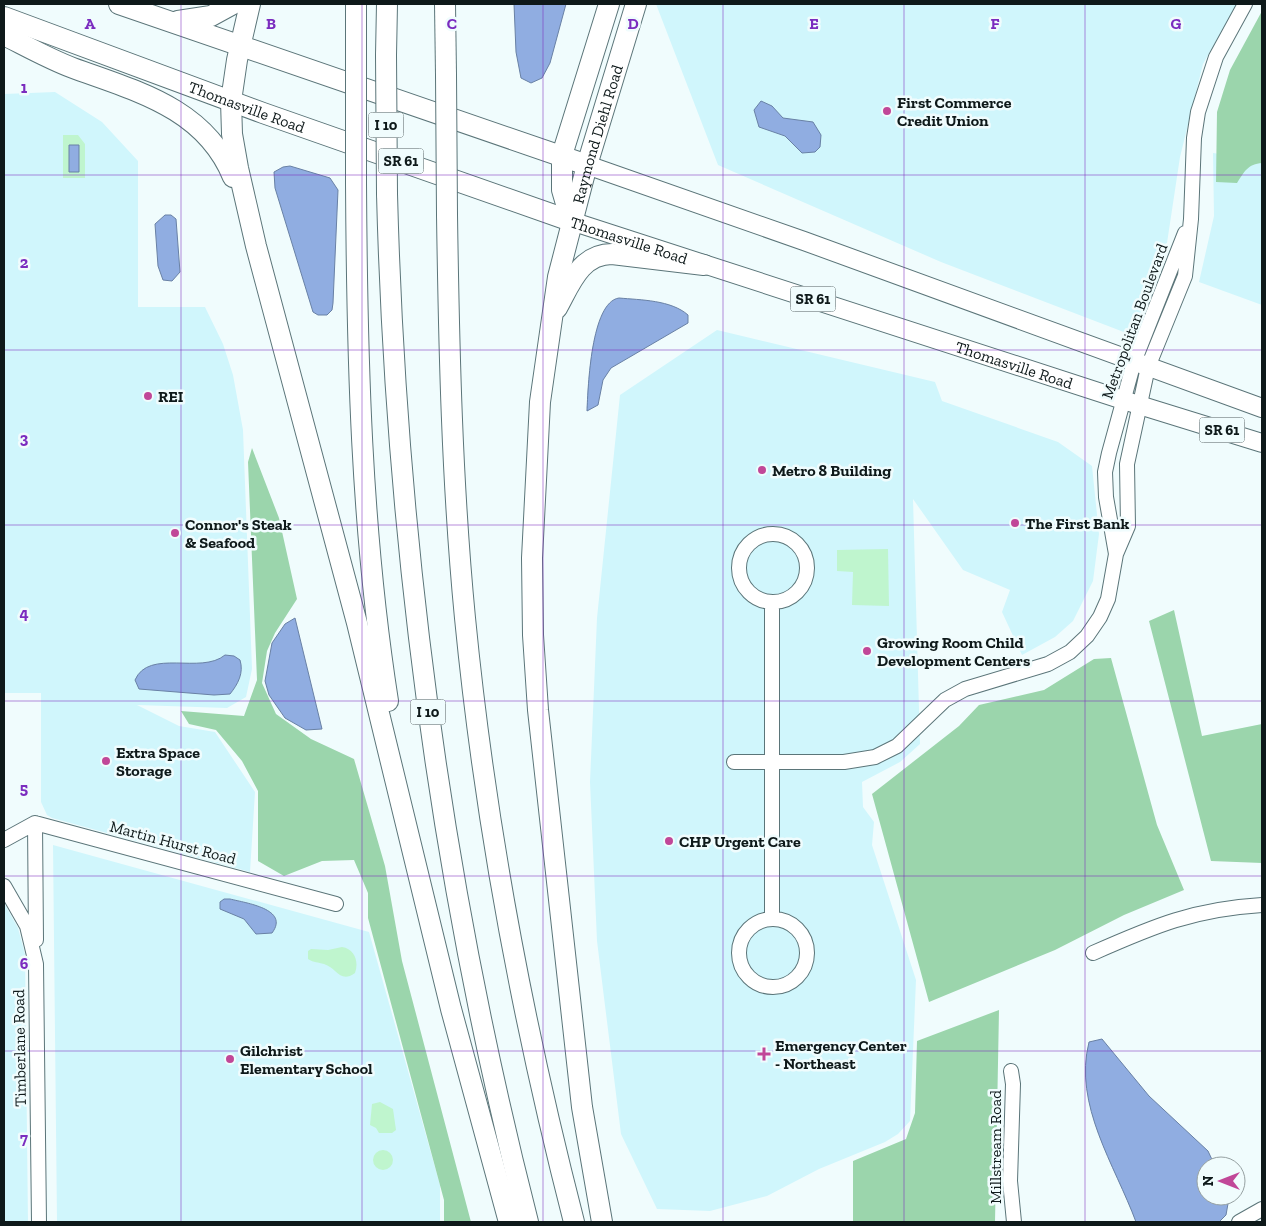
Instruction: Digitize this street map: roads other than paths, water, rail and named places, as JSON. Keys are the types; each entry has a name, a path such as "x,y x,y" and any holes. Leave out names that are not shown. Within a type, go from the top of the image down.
{"highway":[{"name":"SR 61","path":"119,4 586,164"},
{"path":"168,20 197,20 224,11 233,4"},
{"path":"250,4 240,44 231,101 234,150 256,246 355,614 453,1018 509,1222"},
{"path":"356,4 358,380 367,536 381,660 412,846"},
{"name":"I 10","path":"387,4 387,194 392,325 400,450 413,592 431,734 450,856 474,988 528,1222"},
{"path":"445,4 454,475 462,589 475,712 488,806 512,946 549,1123 574,1222"},
{"name":"Raymond Diehl Road","path":"571,221 562,190 562,155 609,4"},
{"name":"Raymond Diehl Road","path":"571,221 586,164 636,4"},
{"name":"Thomasville Road","path":"4,17 231,101 571,221"},
{"path":"4,35 66,65 157,99 198,126 216,148 231,172 256,246"},
{"path":"571,221 550,321 541,394 535,471 532,573 535,673 582,1107 602,1222"},
{"path":"550,321 579,269 595,257 612,254 704,265"}],"main road":[{"name":"SR 61","path":"586,164 1262,408"},
{"name":"Thomasville Road","path":"571,221 1141,406 1262,443"}],"street":[{"name":"Metropolitan Boulevard","path":"1116,554 1108,513 1105,472 1123,400 1185,276 1191,219 1194,138 1198,112 1216,57 1246,4"},
{"name":"Metropolitan Boulevard","path":"734,762 844,762 875,757 898,746 945,700 965,689 1048,664 1070,652 1087,636 1100,617 1108,599 1116,554 1128,526 1126,479 1141,406 1141,365"},
{"path":"773,534 786,536 798,544 806,557 807,574 802,586 792,597 772,602 759,599 748,591 740,576 739,568 742,554 747,547 759,537 773,534"},
{"path":"772,602 772,918"},
{"path":"4,840 36,823"},
{"name":"Martin Hurst Road","path":"36,823 336,904"},
{"name":"Timberlane Road","path":"36,823 38,1222"},
{"name":"Timberlane Road","path":"4,886 27,926 36,964"},
{"path":"1093,953 1178,918 1220,909 1262,905"},
{"path":"772,918 787,921 797,928 803,936 807,951 803,970 796,979 772,988 754,982 746,975 741,967 738,954 741,938 747,929 760,920 772,918"},
{"name":"Millstream Road","path":"1011,1071 1013,1084 1010,1181 1014,1222"},
{"path":"1239,1222 1262,1209"}],"water":[{"path":"514,4 566,4 550,63 542,78 531,83 521,78 516,52"},
{"path":"761,101 772,106 783,118 813,122 821,135 820,147 815,152 802,153 785,136 759,127 754,110"},
{"path":"69,145 79,145 79,172 69,172"},
{"path":"290,166 330,178 338,190 333,303 332,310 327,315 318,315 313,312 275,188 274,172 283,167"},
{"path":"165,215 171,215 176,219 180,272 172,281 163,280 158,266 155,224"},
{"path":"619,298 646,300 673,306 688,315 688,323 611,368 603,380 598,405 587,411 590,366 597,329 602,314 610,303"},
{"path":"295,618 322,729 306,730 285,718 269,695 265,681 272,643 285,624"},
{"path":"225,655 234,656 240,660 241,665 240,678 230,694 214,695 139,689 135,680 142,671 152,665 163,663 203,663 215,661"},
{"path":"224,899 264,908 275,918 276,925 272,933 256,934 244,919 220,909 220,902"},
{"path":"1102,1039 1149,1096 1208,1151 1210,1156 1196,1156 1196,1206 1228,1206 1226,1215 1219,1222 1136,1222 1091,1112 1087,1089 1086,1065 1089,1042"}],"place":[{"name":"First Commerce Credit Union","path":"887,111"},
{"name":"REI","path":"148,396"},
{"name":"Metro 8 Building","path":"762,470"},
{"name":"The First Bank","path":"1015,523"},
{"name":"Connor's Steak & Seafood","path":"175,533"},
{"name":"Growing Room Child Development Centers","path":"867,651"},
{"name":"Extra Space Storage","path":"106,761"},
{"name":"CHP Urgent Care","path":"669,841"},
{"name":"Emergency Center - Northeast","path":"764,1054"},
{"name":"Gilchrist Elementary School","path":"230,1059"}]}
